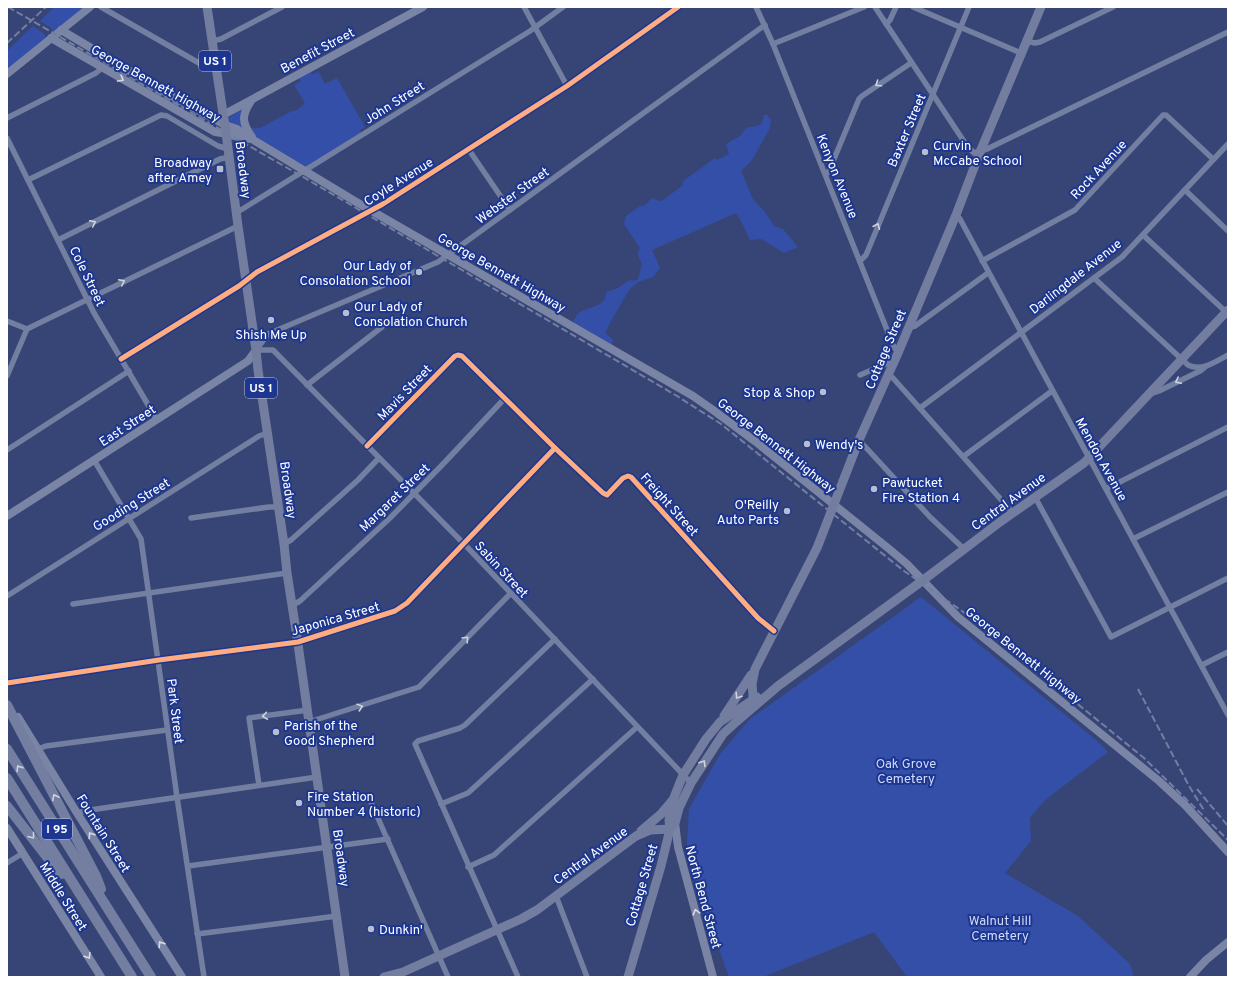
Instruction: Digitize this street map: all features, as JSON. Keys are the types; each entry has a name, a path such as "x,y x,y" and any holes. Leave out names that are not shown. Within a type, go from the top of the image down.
{"highway":[{"path":"7,705 96,876 107,908"},
{"name":"I 95","path":"7,749 151,977"},
{"name":"I 95","path":"7,778 132,977"},
{"path":"7,806 54,866 77,888"}],"main road":[{"path":"7,74 90,7"},
{"name":"Broadway","path":"207,7 215,67 226,129 236,213 345,977"},
{"name":"Benefit Street","path":"223,115 423,7"},
{"name":"Cottage Street","path":"753,703 752,684 755,669 817,548 859,440 889,376 1041,7"},
{"name":"George Bennett Highway","path":"60,30 226,129 242,138 254,140 372,211 693,396 729,421 835,505 906,564 958,617 1159,781 1185,805 1228,852"},
{"name":"George Bennett Highway","path":"52,38 215,132 226,129"},
{"path":"251,99 246,107 244,117 248,131 254,140"},
{"name":"Central Avenue","path":"673,800 683,775 706,739 720,722 753,703 778,686 1013,513 1074,470 1088,458 1227,311"},
{"name":"East Street","path":"7,516 248,361 256,350"},
{"path":"720,722 755,669"},
{"name":"Fountain Street","path":"7,701 182,977"},
{"name":"Central Avenue","path":"384,977 403,972 529,915 636,836 650,830 673,826 679,808 691,783 723,734 753,703"},
{"path":"636,836 661,814 673,800"},
{"name":"Cottage Street","path":"628,977 673,826 669,820 673,800"},
{"name":"North Bend Street","path":"673,826 713,977"},
{"name":"Middle Street","path":"7,828 101,977"},
{"path":"1190,977 1206,960 1228,942"}],"street":[{"path":"101,7 200,64 215,67"},
{"path":"212,41 221,39 282,7"},
{"path":"524,7 567,86"},
{"name":"John Street","path":"236,213 535,27 563,7"},
{"name":"Coyle Avenue","path":"121,360 246,281 257,272 372,211 469,150 567,86 678,7"},
{"name":"Kenyon Avenue","path":"756,7 773,44 826,174 897,356"},
{"path":"773,44 864,7"},
{"path":"875,7 932,95 967,146 974,153 980,152 1075,107 1228,32"},
{"path":"886,24 890,20 896,7"},
{"path":"913,7 1021,53"},
{"name":"Baxter Street","path":"860,261 866,255 969,7"},
{"path":"1026,41 1035,43 1040,42 1113,7"},
{"name":"Webster Street","path":"256,350 268,334 438,262 449,255 765,25"},
{"path":"826,174 829,171 862,96 911,63"},
{"path":"7,118 96,73 102,68"},
{"path":"28,180 161,115 167,116 229,153 220,159 58,240"},
{"name":"Rock Avenue","path":"982,261 1075,210 1163,116 1166,115 1213,159"},
{"name":"Cole Street","path":"7,138 94,314 157,420"},
{"name":"Darlingdale Avenue","path":"920,408 1122,257 1228,144"},
{"path":"469,150 510,210"},
{"path":"1185,190 1228,231"},
{"name":"Mendon Avenue","path":"956,215 960,219 1228,715"},
{"path":"7,376 26,329 238,226"},
{"path":"1143,235 1227,311"},
{"path":"908,328 915,326 988,273"},
{"path":"1094,278 1188,365 1197,368 1228,355"},
{"path":"7,321 26,329"},
{"path":"307,385 382,327"},
{"name":"Sabin Street","path":"256,350 273,350 415,493 691,783"},
{"name":"Freight Street","path":"458,355 462,356 603,493 607,495 623,478 628,476 631,477 758,618 774,631"},
{"name":"Mavis Street","path":"367,446 437,374 458,355"},
{"path":"860,375 897,356"},
{"path":"1148,394 1159,391 1200,371 1206,365"},
{"path":"7,450 128,371"},
{"path":"889,376 893,378 964,456 1013,513"},
{"path":"964,456 1052,391"},
{"name":"Margaret Street","path":"293,605 350,555 415,493 505,398"},
{"path":"1106,489 1228,427"},
{"name":"Gooding Street","path":"7,596 259,436 268,433"},
{"path":"859,440 930,517 964,549"},
{"name":"Japonica Street","path":"7,683 159,660 298,642 395,611 406,603 556,448"},
{"path":"284,544 289,542 358,480 379,458"},
{"name":"Park Street","path":"94,460 130,518 141,539 159,660 167,730 204,977"},
{"path":"1133,539 1228,492"},
{"path":"1035,497 1111,637 1228,578"},
{"path":"191,518 269,506 279,507"},
{"path":"73,604 287,573"},
{"path":"309,722 419,687 510,594"},
{"path":"518,977 468,867 415,744 418,741 460,728 465,725 555,639"},
{"path":"1202,665 1228,652"},
{"path":"441,804 468,793 593,679"},
{"path":"258,785 249,718 308,710"},
{"path":"468,867 494,855 637,727"},
{"path":"38,749 46,746 167,730"},
{"path":"77,813 317,777"},
{"path":"370,800 448,977"},
{"path":"188,866 388,839"},
{"path":"7,863 23,853"},
{"path":"556,896 587,977"},
{"path":"197,934 337,916"}],"green space":[{"path":"54,7 92,7 56,34 50,27 40,21"},
{"path":"33,26 43,33 50,41 7,78 7,51"},
{"path":"311,71 312,75 318,71 325,84 337,78 365,127 360,130 363,137 309,172 225,121 247,104 246,112 248,129 260,128 292,111 296,111 305,103 294,85 301,81 298,77"},
{"path":"764,115 767,115 771,120 770,128 752,160 741,171 753,199 765,212 774,226 783,229 798,247 784,253 761,239 750,240 736,213 652,250 660,268 653,277 638,282 629,290 605,333 613,340 611,349 572,324 579,313 600,304 605,297 606,292 616,289 630,280 634,281 638,279 642,264 638,254 640,248 624,224 626,216 640,206 644,206 652,198 659,201 663,200 682,186 683,181 715,158 717,160 729,154 726,144 740,136 746,128 758,126 762,123"},
{"name":"Oak Grove Cemetery","path":"921,597 1096,740 1108,752 1045,800 1030,818 1031,841 1005,873 1078,916 1130,964 1134,977 907,977 874,932 763,977 729,977 700,895 687,843 689,809 720,754 750,719"}],"railway":[{"path":"8,7 310,181 677,396 721,424 904,571 962,611 999,640 1144,758 1228,840"},
{"path":"7,43 46,7"},
{"path":"1138,689 1189,786 1205,812"},
{"path":"1197,789 1228,826"}],"cycle path":[{"path":"121,359 239,286 257,272 383,204 567,86 678,7"},
{"path":"367,446 455,356 462,356 603,493 607,495 623,478 628,476 631,477 758,618 774,631"},
{"path":"7,683 159,660 298,642 395,611 407,603 555,448"}],"place":[{"name":"Curvin McCabe School","path":"925,152"},
{"name":"Broadway after Amey","path":"220,169"},
{"name":"Our Lady of Consolation School","path":"419,272"},
{"name":"Our Lady of Consolation Church","path":"346,313"},
{"name":"Shish Me Up","path":"271,320"},
{"name":"Stop & Shop","path":"823,392"},
{"name":"Wendy's","path":"807,444"},
{"name":"Pawtucket Fire Station 4","path":"874,489"},
{"name":"O'Reilly Auto Parts","path":"787,511"},
{"name":"Parish of the Good Shepherd","path":"276,732"},
{"name":"Fire Station Number 4 (historic)","path":"299,803"},
{"name":"Dunkin'","path":"371,929"}],"park label":[{"name":"Walnut Hill Cemetery","path":"1000,928"}]}
